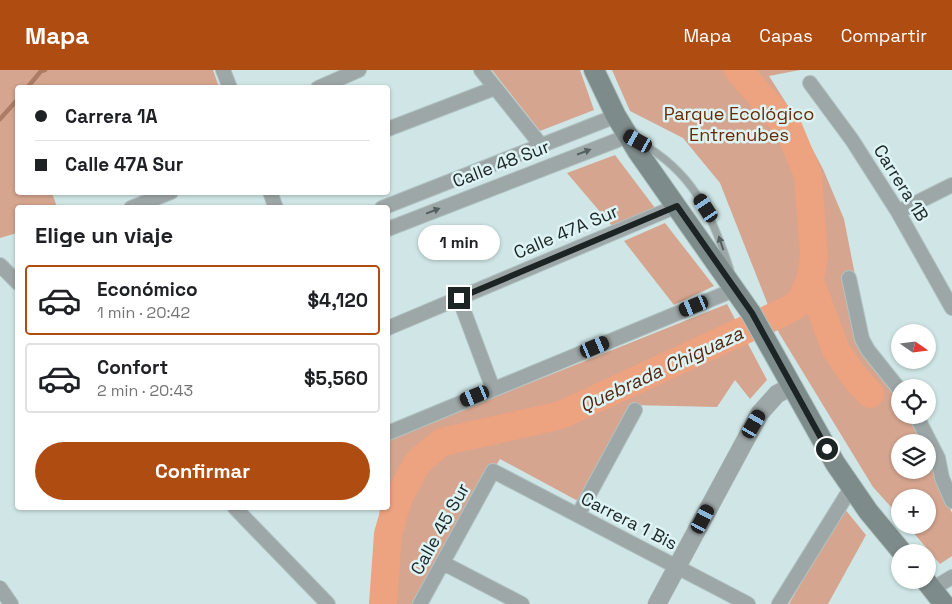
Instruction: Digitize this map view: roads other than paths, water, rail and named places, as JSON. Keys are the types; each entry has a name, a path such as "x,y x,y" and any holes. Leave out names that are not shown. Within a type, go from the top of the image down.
{"main road":[{"path":"594,70 616,116 628,136 752,313 827,449 851,488 896,544"}],"street":[{"path":"223,70 229,85"},
{"path":"325,85 360,70"},
{"path":"481,70 541,145"},
{"name":"Carrera 1B","path":"810,83 852,140 898,212 952,308"},
{"path":"390,129 495,88"},
{"name":"Calle 48 Sur","path":"390,205 616,116"},
{"name":"Calle 48 Sur","path":"390,228 628,136"},
{"path":"898,212 952,185"},
{"path":"138,205 164,195"},
{"name":"Calle 47A Sur","path":"390,327 677,206"},
{"path":"0,265 15,280"},
{"path":"849,278 862,339 892,379"},
{"path":"390,432 736,289"},
{"path":"459,298 493,389"},
{"path":"657,604 760,413 777,394 792,386"},
{"path":"578,516 635,410"},
{"path":"921,424 938,458 942,478 952,501"},
{"name":"Carrera 1 Bis","path":"493,471 748,604"},
{"name":"Calle 45 Sur","path":"420,604 493,471"},
{"path":"779,604 851,488"},
{"path":"237,510 328,604"},
{"path":"443,563 522,604"},
{"path":"934,591 952,577"},
{"path":"0,588 11,604"}],"lane":[{"path":"628,136 667,159 695,190 716,228 736,289"}],"waterway":[{"path":"29,85 41,71 45,70"},
{"name":"Quebrada Chiguaza","path":"383,604 388,534 399,497 418,462 442,442 561,415 788,310 802,298 810,281 814,256 808,175 788,127 738,70"},
{"path":"0,119 15,102"},
{"path":"810,281 836,350 853,375 870,394"}],"park label":[{"name":"Parque Ecológico Entrenubes","path":"739,124"}]}
